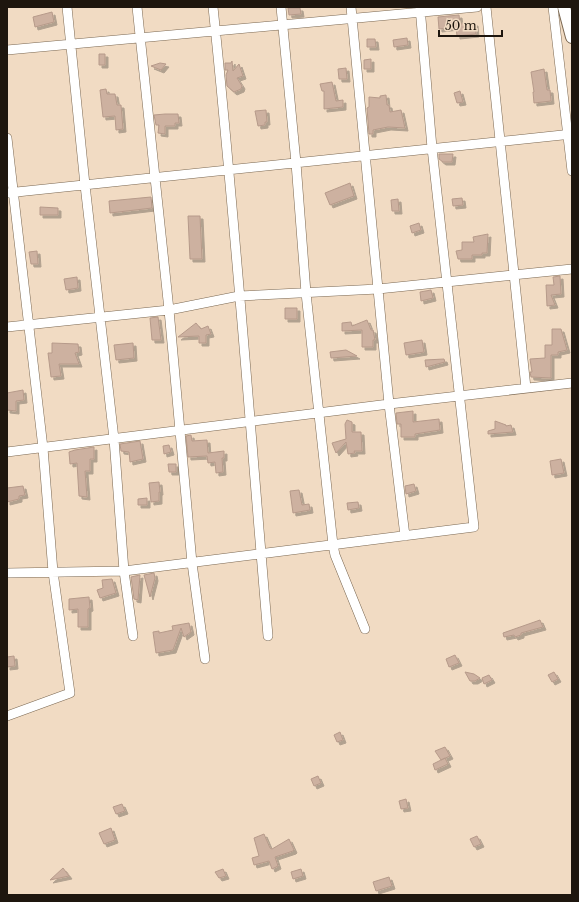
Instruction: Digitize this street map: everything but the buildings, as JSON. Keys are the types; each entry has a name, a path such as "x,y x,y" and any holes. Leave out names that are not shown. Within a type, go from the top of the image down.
{"street":[{"path":"67,7 99,317 114,439 124,571 133,636"},
{"path":"137,7 156,178 181,430 192,563 205,659"},
{"path":"213,7 229,170 268,636"},
{"path":"281,7 296,163 306,293 333,545 335,555 365,629"},
{"path":"351,7 389,404 405,536"},
{"path":"7,50 282,26 421,10 477,7"},
{"path":"486,7 526,388"},
{"path":"554,7 570,134 572,171"},
{"path":"564,7 572,37"},
{"path":"7,574 124,571 474,528 458,396 432,148 421,10"},
{"path":"10,193 570,134"},
{"path":"7,138 10,193 44,448 53,572 70,693 7,716"},
{"path":"7,327 169,310 239,296 378,289 572,269"},
{"path":"7,452 389,404 572,383"}]}
